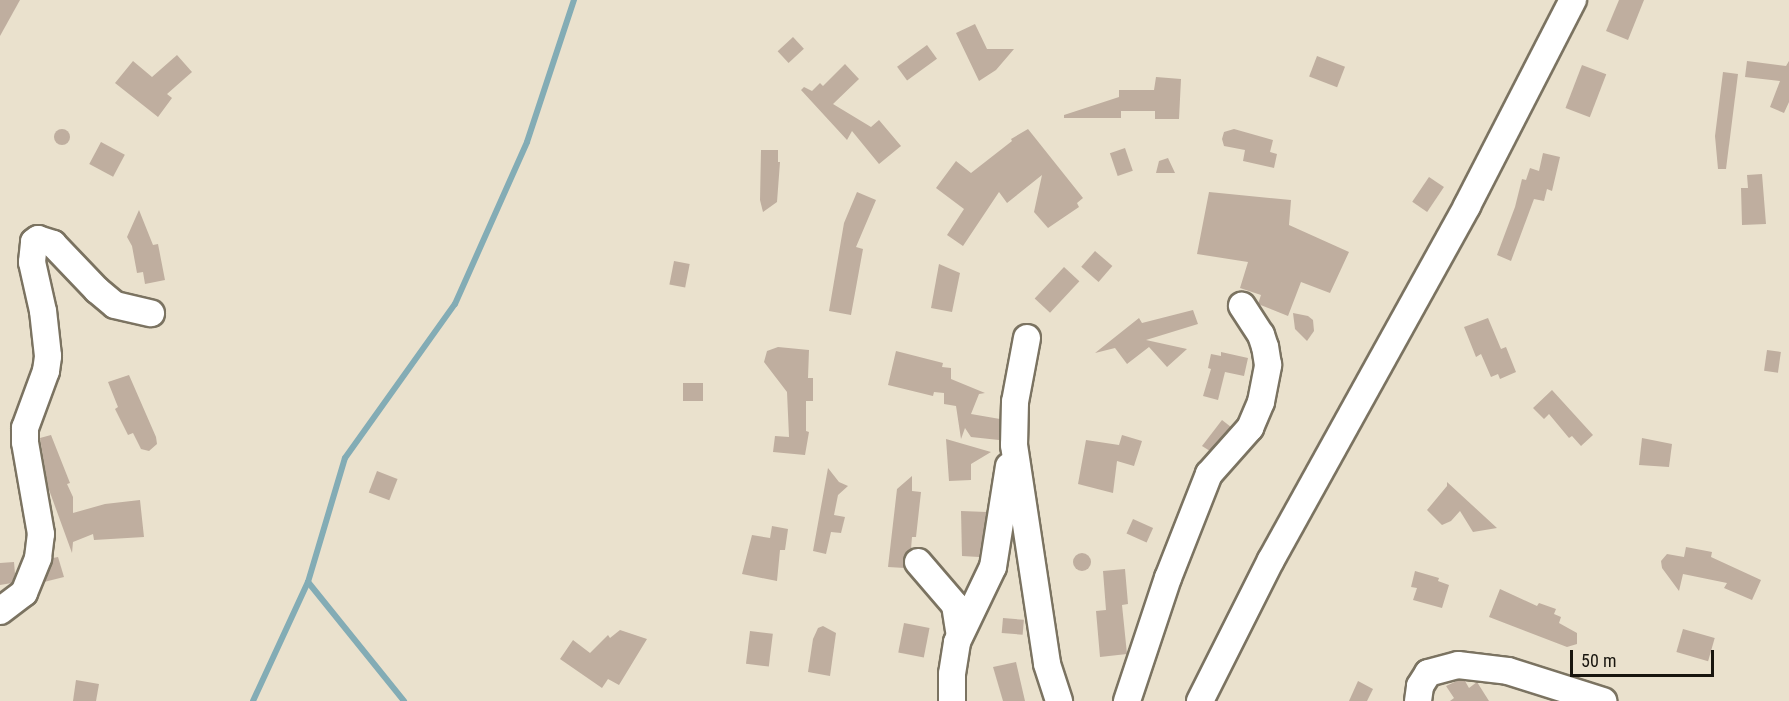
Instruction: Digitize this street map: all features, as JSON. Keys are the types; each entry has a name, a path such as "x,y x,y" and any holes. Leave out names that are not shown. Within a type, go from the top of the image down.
{"street":[{"path":"1200,701 1271,560 1467,206 1574,0"},
{"path":"0,611 24,593 38,558 41,534 25,442 25,428 46,371 48,356 43,311 33,262 34,242 38,239 53,244 97,290 115,305 151,313"},
{"path":"1127,701 1168,578 1209,474 1250,428 1261,402 1268,365 1265,348 1261,335 1242,306"},
{"path":"1027,338 1015,402 1014,445 1047,664 1059,701"},
{"path":"952,701 953,662 960,634 993,567 1006,475 1014,445"},
{"path":"918,562 955,605 960,634"},
{"path":"1418,701 1420,686 1428,673 1458,664 1508,671 1603,701"}],"building":[{"path":"0,0 20,0 0,36"},
{"path":"1619,0 1644,0 1628,40 1606,31"},
{"path":"975,24 987,49 1014,49 996,70 979,81 956,33"},
{"path":"793,37 804,49 789,63 778,51"},
{"path":"927,45 937,59 907,81 897,67"},
{"path":"177,55 192,72 167,94 172,98 158,117 115,83 133,61 152,77"},
{"path":"1317,56 1345,67 1337,87 1309,77"},
{"path":"1747,61 1786,66 1789,61 1789,102 1784,113 1770,107 1780,81 1745,77"},
{"path":"845,64 859,79 833,104 871,127 879,120 901,146 879,164 852,131 847,140 801,90 804,87 812,91 820,83 823,86"},
{"path":"1582,65 1606,74 1590,117 1566,108"},
{"path":"1723,72 1738,74 1726,169 1718,169 1715,136"},
{"path":"1156,77 1181,79 1179,119 1155,119 1155,111 1121,111 1121,118 1064,118 1064,115 1119,97 1119,90 1154,90"},
{"path":"62,129 68,131 70,137 68,143 62,145 56,143 54,137 56,131"},
{"path":"1028,129 1083,198 1077,203 1079,207 1048,228 1034,212 1042,175 1007,203 999,192 963,246 947,235 964,209 936,188 956,161 971,173 1012,141 1011,139"},
{"path":"1234,129 1273,140 1270,152 1277,154 1274,168 1243,161 1245,150 1224,146 1222,139 1224,132"},
{"path":"101,142 125,155 113,177 89,164"},
{"path":"1125,148 1133,171 1118,176 1110,153"},
{"path":"761,150 778,150 778,162 780,162 777,202 763,212 760,200"},
{"path":"1543,153 1560,157 1552,191 1547,189 1544,201 1534,199 1511,261 1497,255 1515,207 1522,179 1526,180 1530,168 1539,171"},
{"path":"1168,158 1175,173 1156,173 1159,161"},
{"path":"1762,174 1766,224 1742,225 1741,188 1748,188 1747,175"},
{"path":"1429,177 1444,187 1427,212 1412,202"},
{"path":"857,192 876,200 856,247 863,249 851,315 829,311 844,223"},
{"path":"1209,192 1291,200 1289,225 1349,252 1330,293 1301,282 1288,316 1258,304 1261,295 1240,288 1248,262 1197,254"},
{"path":"139,210 153,245 158,244 165,280 145,284 143,272 137,273 132,246 127,237"},
{"path":"1095,251 1112,266 1099,282 1081,267"},
{"path":"674,261 690,264 685,288 669,285"},
{"path":"939,264 960,273 952,312 931,308"},
{"path":"1064,267 1079,281 1050,313 1035,298"},
{"path":"1193,310 1198,324 1146,340 1187,349 1167,367 1149,347 1127,364 1115,348 1095,353 1139,318 1142,323"},
{"path":"1293,313 1308,316 1313,320 1314,331 1307,341 1295,329"},
{"path":"1488,318 1501,349 1506,347 1516,372 1500,379 1498,374 1491,377 1481,354 1476,357 1464,327"},
{"path":"778,347 809,350 808,378 813,378 813,401 806,401 806,431 809,432 805,455 773,452 775,436 789,437 787,392 764,362 767,351"},
{"path":"1767,350 1781,352 1778,373 1764,371"},
{"path":"896,351 943,363 942,367 951,368 951,379 985,393 979,394 971,414 1000,419 999,440 971,437 965,428 961,439 956,406 944,404 944,393 934,392 933,396 888,385"},
{"path":"1221,352 1248,358 1244,376 1225,372 1218,400 1203,396 1211,369 1208,368 1211,354 1221,356"},
{"path":"129,375 156,437 157,444 149,451 141,449 133,433 128,435 115,409 118,407 108,382"},
{"path":"683,383 703,383 703,401 683,401"},
{"path":"1552,390 1593,435 1581,446 1572,436 1569,438 1549,414 1544,419 1533,408"},
{"path":"1222,420 1231,427 1210,451 1202,446"},
{"path":"51,435 70,483 67,484 73,497 73,513 105,504 140,500 144,537 94,540 93,534 73,542 72,553 48,487 40,438"},
{"path":"1122,435 1142,441 1134,466 1117,461 1113,493 1078,484 1086,440 1119,445"},
{"path":"1642,438 1672,444 1669,467 1639,465"},
{"path":"946,439 991,452 971,464 971,480 949,481"},
{"path":"828,468 839,482 848,486 838,495 834,515 845,517 841,533 831,532 826,554 813,551"},
{"path":"377,471 398,479 389,500 369,492"},
{"path":"912,476 912,491 921,492 916,537 912,537 911,549 904,557 905,568 888,567 897,489"},
{"path":"1447,482 1497,528 1473,532 1460,511 1451,521 1442,525 1427,510 1447,486"},
{"path":"961,511 987,512 979,557 962,556"},
{"path":"1133,519 1153,528 1147,543 1126,534"},
{"path":"772,526 788,529 785,550 780,550 777,581 742,574 752,535 770,538"},
{"path":"1686,547 1712,552 1711,557 1761,580 1752,600 1724,588 1727,583 1683,574 1679,591 1662,568 1661,561 1667,554 1684,557"},
{"path":"1082,553 1088,556 1091,562 1088,568 1082,571 1076,568 1073,562 1076,556"},
{"path":"58,557 64,577 44,582 53,558"},
{"path":"14,562 15,574 12,583 0,585 0,563"},
{"path":"1125,569 1128,604 1122,605 1127,654 1100,657 1096,611 1106,610 1103,571"},
{"path":"1415,571 1439,578 1438,581 1449,585 1442,608 1413,600 1417,588 1411,587"},
{"path":"1500,589 1537,606 1539,603 1556,609 1554,614 1561,617 1559,623 1577,633 1577,644 1567,647 1489,617"},
{"path":"1003,618 1024,620 1023,635 1002,633"},
{"path":"904,623 930,628 924,657 898,652"},
{"path":"823,626 836,633 830,676 808,672 813,639 818,628"},
{"path":"1683,629 1715,638 1708,661 1676,652"},
{"path":"620,630 647,639 619,685 608,679 602,688 560,659 573,640 590,653 608,635 610,638"},
{"path":"750,631 773,634 769,667 746,664"},
{"path":"1016,662 1025,701 1003,701 993,667"},
{"path":"76,680 99,684 96,701 73,701"},
{"path":"1459,680 1465,681 1469,688 1477,682 1489,701 1450,701 1454,698 1446,686"},
{"path":"1358,681 1373,689 1367,701 1349,701"}],"waterway":[{"path":"253,701 308,582 345,458 455,304 527,142 574,0"},
{"path":"308,582 404,701"}]}
